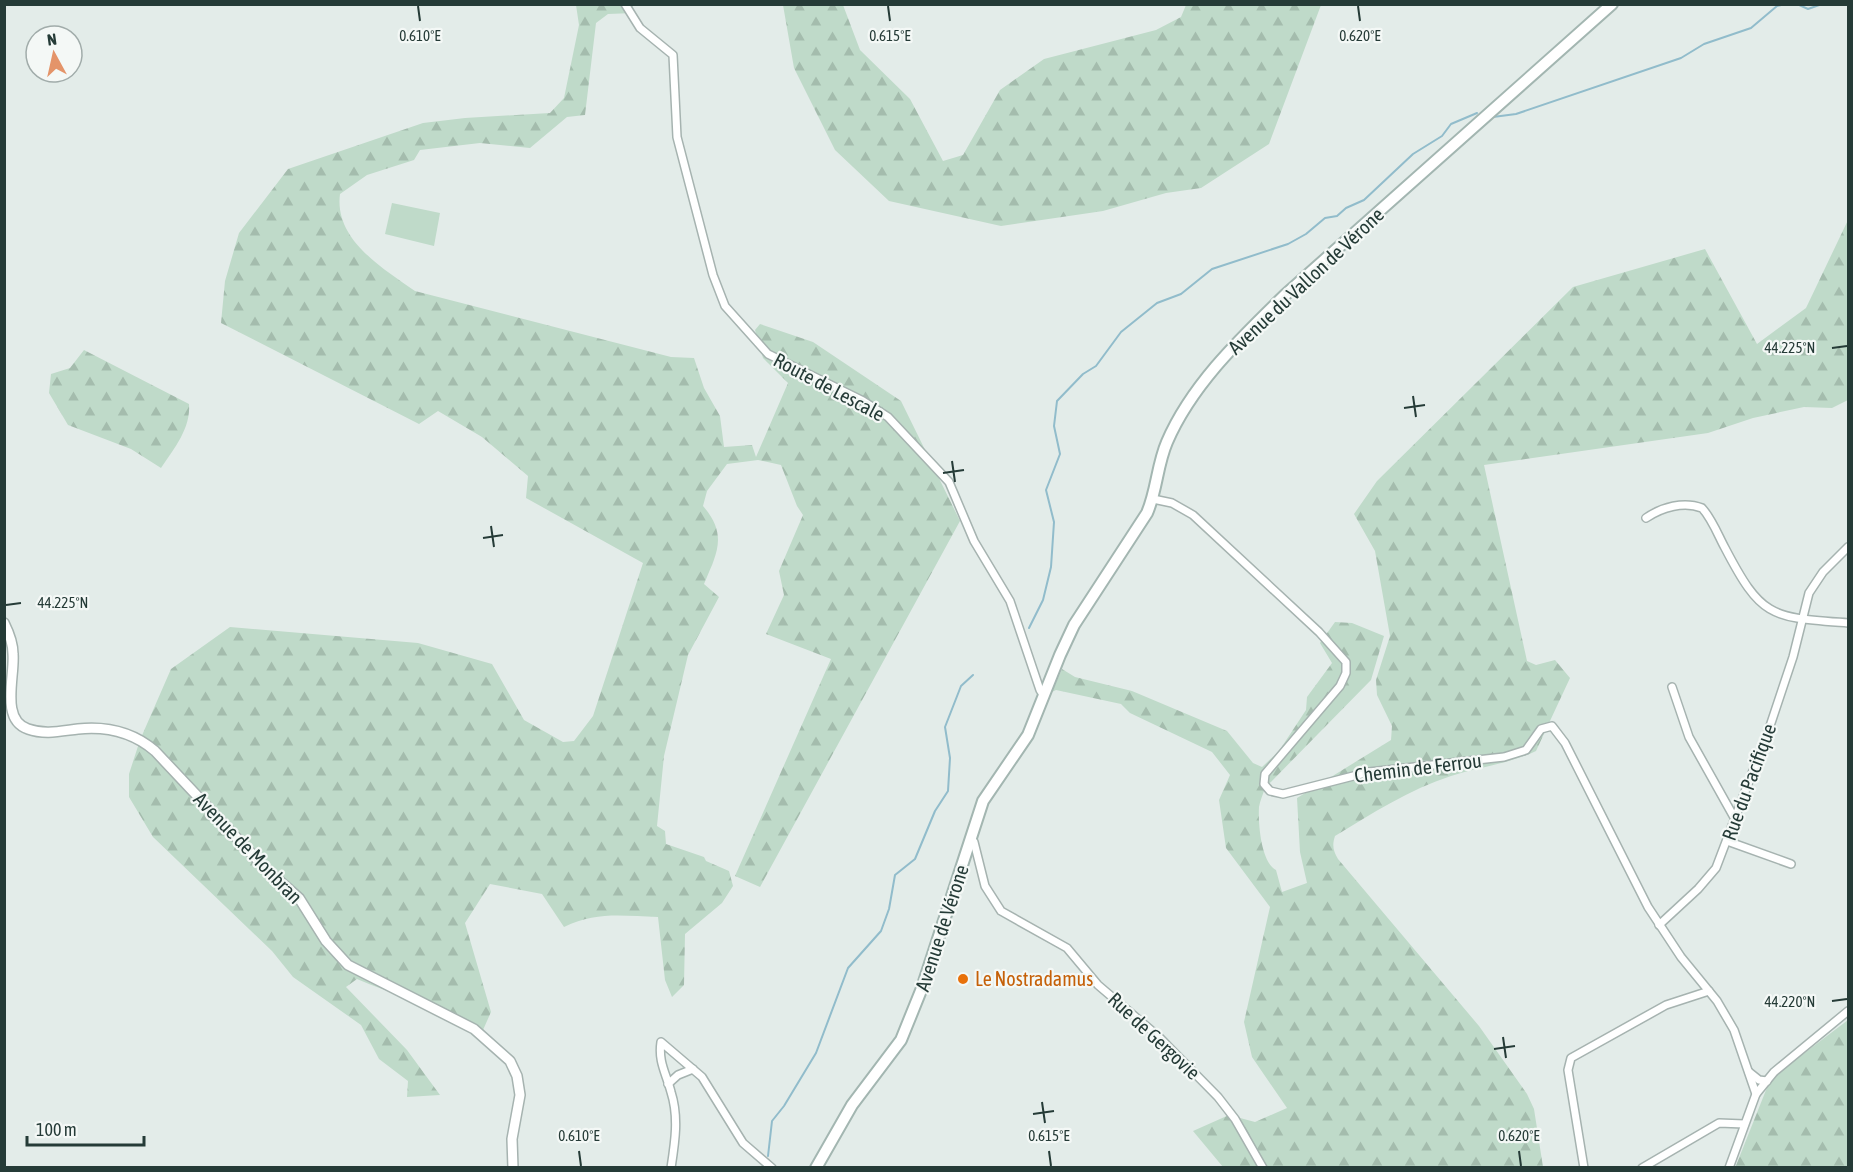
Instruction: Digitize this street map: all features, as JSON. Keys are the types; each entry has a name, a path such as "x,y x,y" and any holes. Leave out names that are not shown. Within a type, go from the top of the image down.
{"main road":[{"name":"Avenue du Vallon de Vérone","path":"1049,681 1074,625 1141,525 1153,500 1161,458 1174,427 1184,409 1238,340 1612,4"},
{"name":"Avenue de Vérone","path":"816,1167 852,1105 901,1041 922,988 982,801 1028,735 1049,681"}],"street":[{"name":"Route de Lescale","path":"625,4 635,23 670,53 674,60 674,115 677,137 713,275 725,306 768,354 884,414 924,453 956,494 974,541 1010,601 1044,696"},
{"name":"Chemin de Ferrou","path":"1153,500 1172,502 1193,515 1319,632 1346,662 1346,673 1340,686 1265,774 1266,788 1283,794 1369,772 1504,757 1526,750 1541,729 1551,725 1563,740 1659,924 1709,991 1740,1041 1756,1094"},
{"path":"1646,518 1657,511 1684,504 1702,508 1752,595 1768,609 1781,616 1848,623"},
{"name":"Rue du Pacifique","path":"1659,924 1698,889 1716,868 1793,657 1809,593 1823,572 1848,547"},
{"name":"Avenue de Monbran","path":"4,623 14,656 12,705 16,720 21,726 46,733 92,728 121,732 140,740 155,751 265,868 299,898 326,941 348,965 474,1029 500,1050 515,1070 520,1087 520,1103 511,1149 513,1167"},
{"path":"1672,687 1689,737 1735,819"},
{"name":"Rue de Gergovie","path":"970,838 974,842 985,886 1001,911 1067,948 1098,985 1159,1037 1218,1097 1235,1119 1263,1167"},
{"path":"1727,841 1791,864"},
{"path":"1584,1167 1568,1070 1571,1058 1666,1005 1709,991"},
{"path":"1729,1167 1756,1094 1767,1081 1848,1011"},
{"path":"671,1167 677,1135 668,1084 660,1064 661,1042 693,1069 718,1100 743,1143 769,1165"},
{"path":"668,1084 678,1075 693,1069"},
{"path":"1749,1072 1759,1080 1767,1081"},
{"path":"1642,1167 1709,1127 1726,1122 1744,1124"}],"green space":[{"path":"576,5 632,5 634,13 608,14 596,23 585,115 567,117 530,148 480,143 420,150 414,160 367,175 340,194 340,210 352,238 375,262 415,291 671,357 694,358 704,388 720,416 724,447 752,445 756,457 788,383 763,358 755,330 760,324 813,342 901,401 960,521 760,887 735,876 831,659 766,634 784,595 779,571 803,515 797,506 781,465 758,460 727,464 707,491 703,506 711,516 718,535 716,553 704,584 719,597 688,655 664,756 657,826 665,831 666,844 704,857 706,861 729,871 733,886 722,903 685,934 684,985 672,997 665,980 658,917 599,917 564,927 542,894 490,884 465,923 491,1012 483,1030 357,979 346,987 407,1050 440,1095 407,1097 408,1081 379,1059 361,1025 293,977 272,951 153,837 129,797 129,774 140,740 171,669 230,627 418,643 492,664 524,720 563,742 574,741 593,716 643,563 526,498 528,476 482,437 438,411 419,424 221,323 225,281 239,233 288,169 423,123 550,113 564,98 579,25"},
{"path":"783,5 843,5 860,50 910,99 943,161 963,155 1000,90 1044,59 1156,30 1181,17 1186,5 1321,5 1269,144 1201,188 1166,193 1103,211 1001,226 889,201 835,150 794,68"},
{"path":"392,203 440,213 434,246 385,234"},
{"path":"1848,220 1848,400 1832,408 1804,407 1753,418 1708,433 1484,465 1527,661 1536,665 1555,660 1570,678 1536,751 1436,781 1391,803 1335,836 1334,848 1338,859 1479,1026 1527,1094 1534,1109 1543,1167 1223,1167 1193,1131 1229,1115 1255,1122 1287,1108 1252,1057 1244,1022 1270,907 1226,848 1219,800 1230,775 1212,752 1130,713 1121,704 1056,690 1052,692 1062,669 1075,677 1132,691 1227,731 1253,763 1262,767 1279,751 1306,710 1307,697 1332,663 1320,643 1335,622 1352,623 1384,636 1371,680 1265,788 1261,800 1260,832 1264,851 1271,866 1276,870 1282,892 1307,883 1300,852 1297,798 1391,740 1392,726 1377,695 1376,680 1390,636 1375,551 1354,514 1377,481 1573,287 1705,249 1757,344 1806,308"},
{"path":"84,350 189,404 184,430 161,468 131,449 68,425 49,393 51,374 70,368"},
{"path":"1848,1020 1848,1167 1735,1168 1768,1085 1782,1070"}],"waterway":[{"path":"1493,117 1516,114 1681,58 1704,44 1751,28 1777,6 1786,4"},
{"path":"1797,4 1808,9 1822,4"},
{"path":"1029,628 1043,600 1051,567 1054,522 1046,490 1060,454 1054,426 1057,401 1083,374 1096,366 1121,332 1157,303 1181,294 1212,269 1288,244 1306,234 1325,218 1337,216 1346,208 1364,200 1413,154 1442,136 1451,124 1477,113"},
{"path":"768,1156 772,1121 784,1106 816,1053 848,968 881,931 889,909 895,875 915,859 935,811 948,791 950,758 945,727 961,686 973,675"}],"place":[{"name":"Le Nostradamus","path":"963,979"}]}
